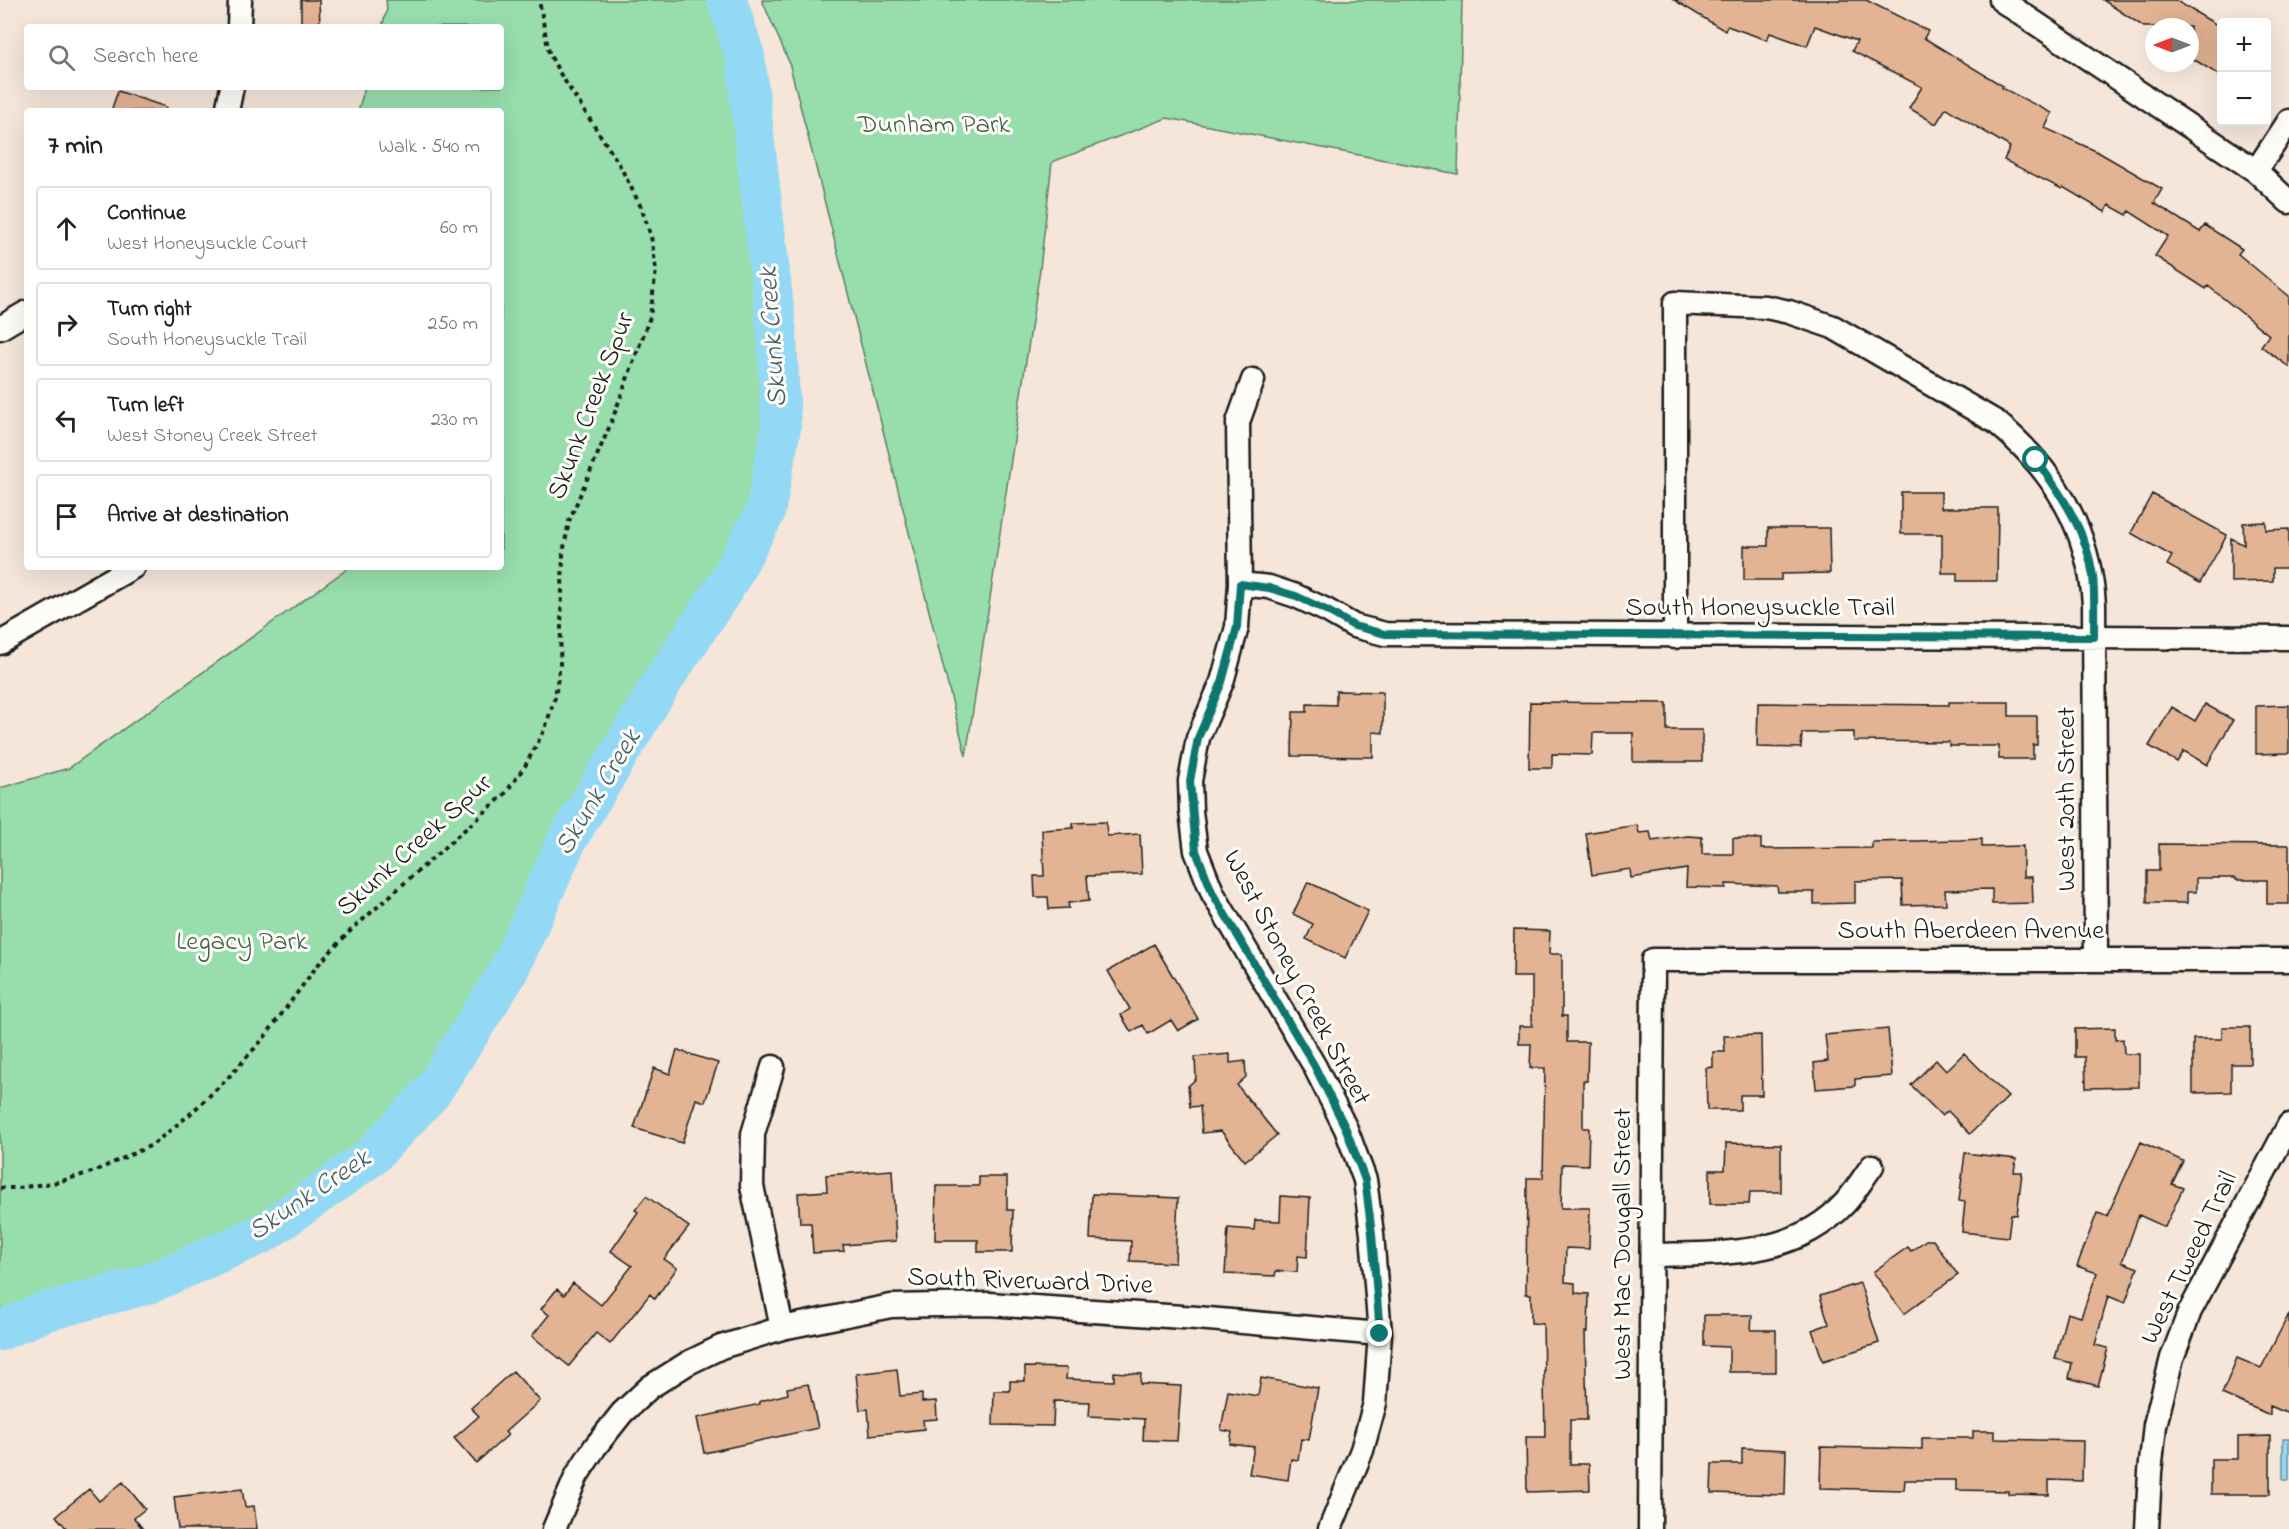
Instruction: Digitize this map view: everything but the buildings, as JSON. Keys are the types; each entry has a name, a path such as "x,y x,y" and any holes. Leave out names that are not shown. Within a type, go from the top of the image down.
{"street":[{"path":"239,24 240,0"},
{"path":"2001,0 2256,171 2289,202"},
{"path":"227,108 231,90"},
{"path":"2256,171 2289,121"},
{"name":"West 20th Street","path":"1675,637 1675,303 1766,307 1833,327 1996,422 2036,460 2059,492 2073,516 2089,559 2092,576 2094,637 2096,960"},
{"path":"0,328 24,314"},
{"name":"West Stoney Creek Street","path":"1253,380 1238,422 1240,584 1237,627 1222,682 1198,738 1190,781 1196,851 1213,894 1314,1065 1346,1129 1365,1180 1380,1334 1375,1403 1362,1450 1330,1529"},
{"path":"0,643 128,570"},
{"name":"South Honeysuckle Trail","path":"1240,584 1269,588 1296,596 1354,626 1385,634 2289,638"},
{"name":"South Aberdeen Avenue","path":"1653,960 2289,960"},
{"name":"West Mac Dougall Street","path":"1650,1529 1653,960"},
{"path":"773,1067 753,1134 752,1186 782,1328"},
{"name":"West Tweed Trail","path":"2147,1529 2155,1425 2172,1358 2190,1311 2289,1125"},
{"path":"1652,1255 1743,1252 1768,1248 1793,1240 1829,1218 1846,1202 1872,1166"},
{"name":"South Riverward Drive","path":"554,1529 577,1475 595,1447 622,1413 651,1387 688,1363 721,1347 782,1328 891,1306 989,1304 1197,1318 1380,1334"}],"path":[{"name":"Skunk Creek Spur","path":"0,1188 18,1188 58,1182 95,1171 152,1145 189,1115 226,1080 264,1038 316,966 348,933 504,795 525,766 545,729 555,697 560,664 563,553 569,520 611,423 650,317 656,270 651,236 641,207 619,164 549,53 539,0"}],"green space":[{"name":"Legacy Park","path":"386,0 727,0 745,56 777,334 781,428 765,513 727,584 666,676 567,840 507,974 432,1092 371,1157 264,1233 149,1284 44,1312 0,1331 0,788 69,768 346,570 504,570 504,108 359,108 364,90 504,90 504,24 383,24 387,9"},
{"name":"Dunham Park","path":"762,0 1462,0 1458,174 1167,118 1052,162 1040,269 966,756 789,62"}],"water":[{"path":"2283,1439 2289,1439 2289,1480 2283,1480"}],"waterway":[{"name":"Skunk Creek","path":"0,1331 44,1312 149,1284 264,1233 371,1157 432,1092 507,974 567,840 666,676 727,584 765,513 781,428 777,334 745,56 727,0"}],"route":[{"path":"1380,1334 1365,1180 1346,1129 1314,1065 1213,894 1196,851 1190,781 1198,738 1222,682 1237,627 1240,584 1269,588 1296,596 1354,626 1385,634 2094,637 2094,604 2089,559 2069,507 2036,460"}]}
